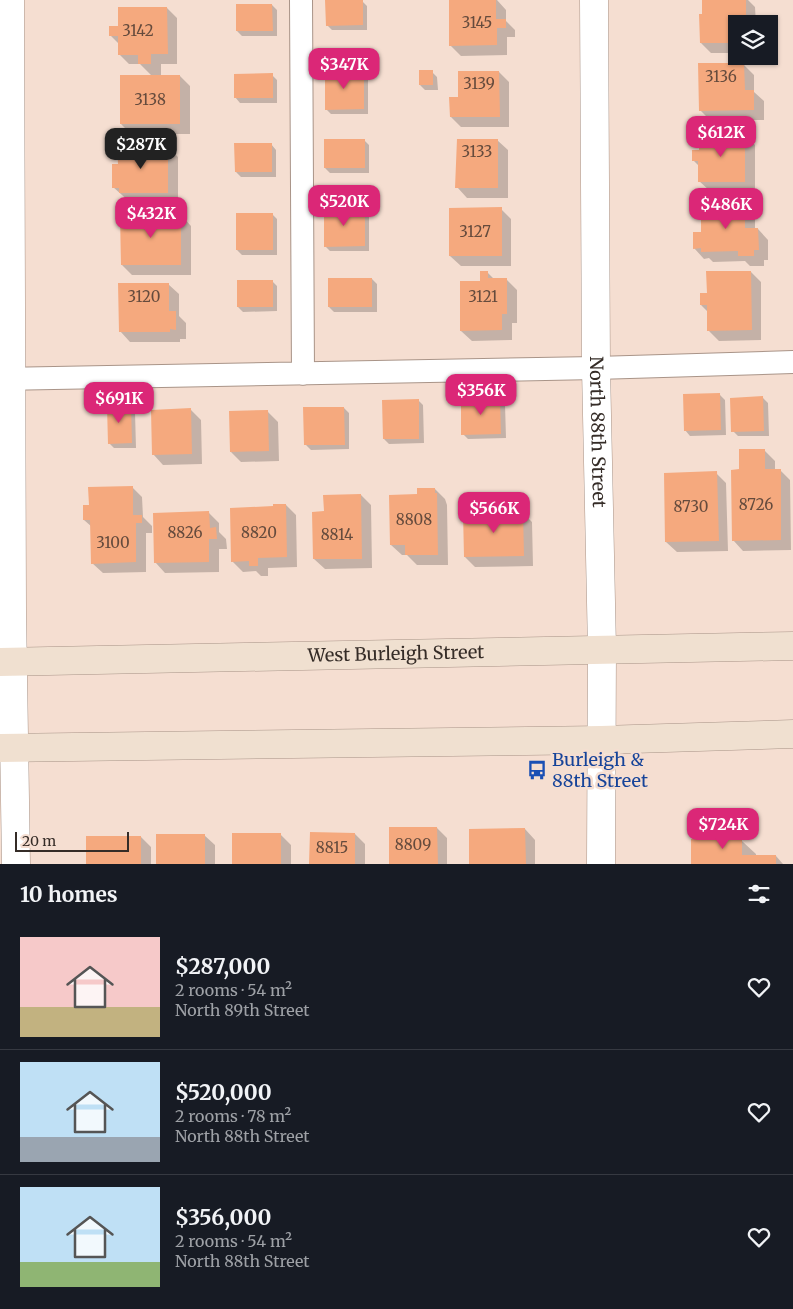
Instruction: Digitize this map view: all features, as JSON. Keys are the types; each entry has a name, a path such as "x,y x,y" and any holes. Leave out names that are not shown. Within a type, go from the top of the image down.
{"main road":[{"name":"West Burleigh Street","path":"6,662 793,646"},
{"path":"8,748 601,740 793,734"}],"street":[{"path":"10,0 6,379 6,662 8,748 16,864"},
{"name":"North 88th Street","path":"594,0 596,368 602,649 601,864"}],"lane":[{"path":"301,0 303,374"},
{"path":"6,379 596,368 793,362"}],"building":[{"path":"325,0 363,0 363,25 326,26"},
{"path":"449,0 496,0 496,19 506,19 506,28 497,28 497,45 449,46"},
{"path":"702,0 746,0 746,15 728,15 728,43 700,43 699,14 702,14"},
{"path":"236,4 272,4 273,31 236,31"},
{"path":"118,7 167,7 168,54 151,54 151,64 138,64 138,55 118,55 118,36 109,36 109,26 118,26"},
{"path":"698,63 744,65 745,90 754,90 754,110 699,111"},
{"path":"364,70 364,109 325,110 325,71"},
{"path":"419,70 433,70 433,85 419,85"},
{"path":"458,71 499,71 500,117 450,117 449,97 458,97"},
{"path":"273,73 273,98 234,98 234,74"},
{"path":"120,75 180,75 180,124 120,124"},
{"path":"699,133 745,133 745,182 698,182 698,161 692,161 692,150 699,150"},
{"path":"324,139 365,139 365,168 324,168"},
{"path":"457,139 498,139 498,188 455,188"},
{"path":"234,143 272,143 272,172 235,172"},
{"path":"117,146 168,146 168,193 119,193 119,188 112,188 112,164 118,164"},
{"path":"701,202 745,202 745,228 758,228 759,250 754,250 754,256 738,256 738,251 701,252 701,248 693,249 693,232 701,232"},
{"path":"365,207 365,246 324,247 324,208"},
{"path":"502,207 502,256 449,256 449,208"},
{"path":"236,213 273,213 273,250 236,250"},
{"path":"120,214 181,214 181,265 121,265"},
{"path":"480,271 488,271 488,278 507,278 507,314 502,314 502,330 460,331 460,281 480,281"},
{"path":"706,271 751,271 752,330 707,331 707,305 700,305 700,293 707,293"},
{"path":"328,278 372,278 372,307 328,307"},
{"path":"237,280 273,280 273,307 237,307"},
{"path":"118,283 169,283 169,311 176,311 176,330 170,329 170,332 119,332"},
{"path":"720,393 721,430 684,431 683,394"},
{"path":"763,396 764,431 731,432 730,398"},
{"path":"461,398 500,398 501,434 461,435"},
{"path":"419,399 419,439 383,439 382,400"},
{"path":"131,405 132,443 108,444 107,406"},
{"path":"303,407 344,407 345,445 304,445"},
{"path":"191,408 192,454 152,455 151,410"},
{"path":"268,410 269,451 230,452 229,411"},
{"path":"739,449 765,449 765,469 781,469 781,540 732,541 731,470 739,469"},
{"path":"717,471 719,541 665,542 664,473"},
{"path":"133,486 133,515 142,515 142,523 136,523 136,562 91,564 90,520 83,520 83,505 89,505 88,487"},
{"path":"417,488 435,488 435,493 437,493 438,555 405,555 405,545 390,545 389,495 417,494"},
{"path":"361,494 362,559 313,559 312,512 324,511 323,495"},
{"path":"273,504 286,504 287,557 258,558 258,566 249,566 249,561 231,562 230,508 273,506"},
{"path":"209,511 210,528 216,527 217,539 209,539 209,562 154,563 153,513"},
{"path":"523,511 524,556 464,557 463,512"},
{"path":"389,827 437,827 438,864 389,864"},
{"path":"525,828 526,864 469,864 469,829"},
{"path":"701,829 730,829 730,838 742,838 742,855 776,855 776,864 691,864 691,839 701,839"},
{"path":"310,832 355,833 355,864 309,864"},
{"path":"232,833 281,833 281,864 232,864"},
{"path":"156,834 205,834 205,864 156,864"},
{"path":"86,836 141,836 141,864 86,864"}],"place":[{"name":"Burleigh & 88th Street","path":"537,770"}]}
